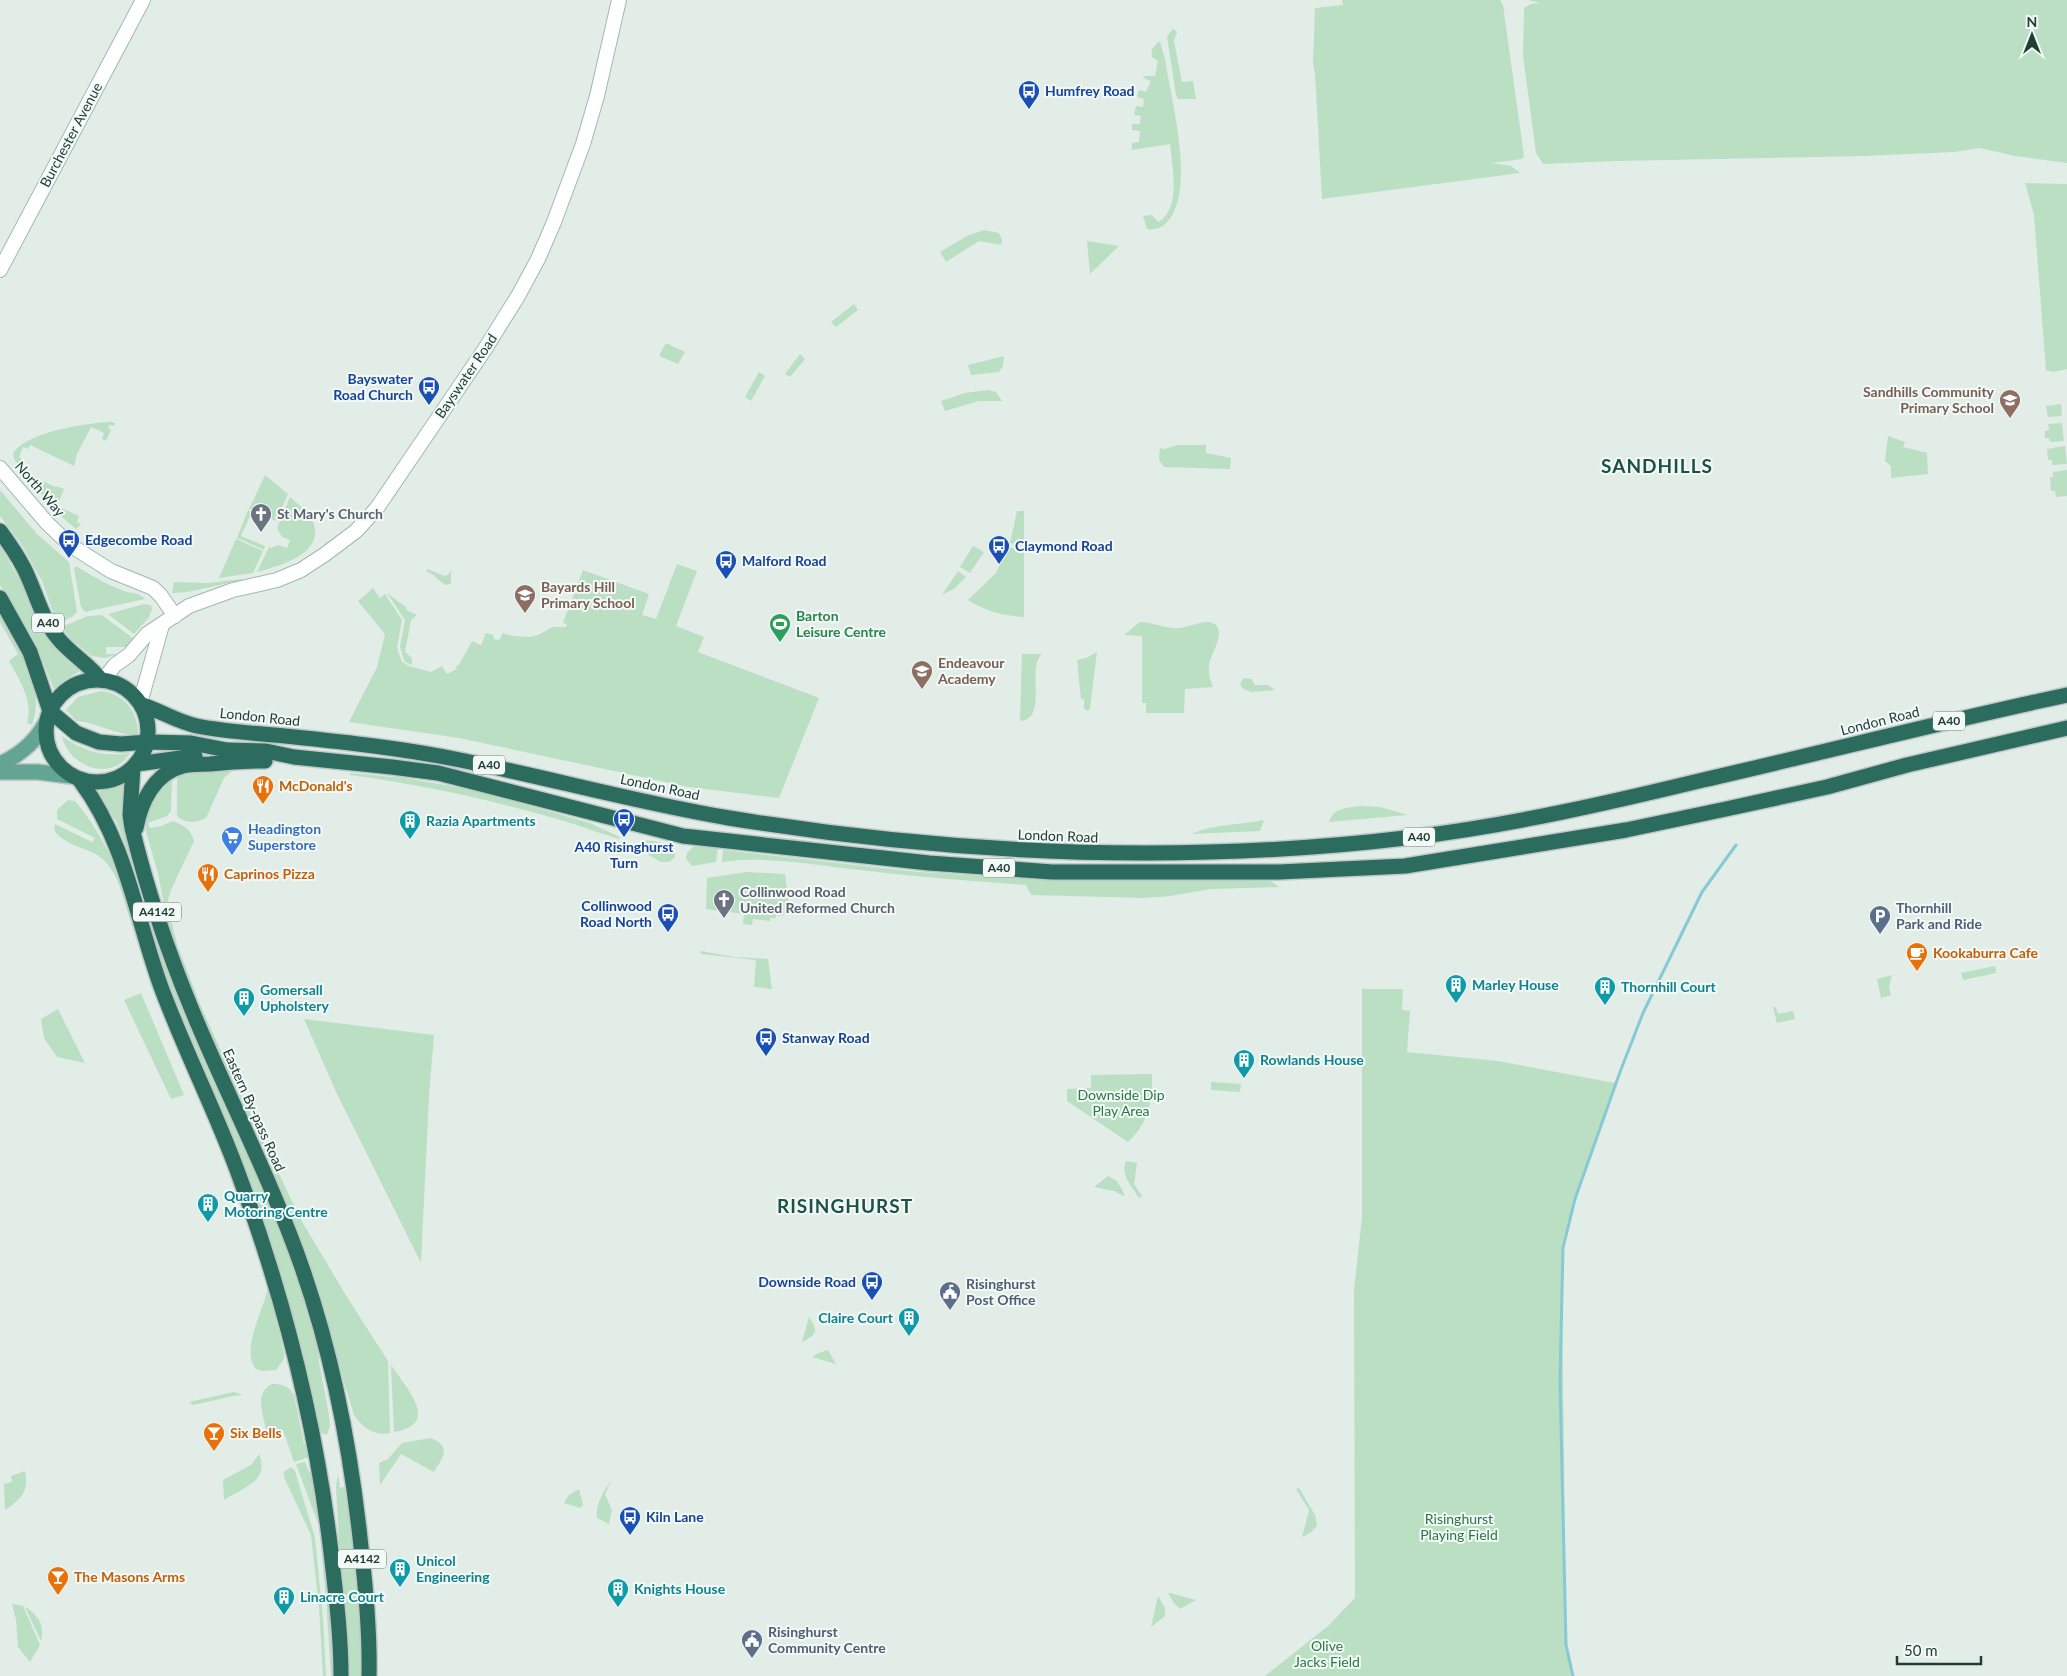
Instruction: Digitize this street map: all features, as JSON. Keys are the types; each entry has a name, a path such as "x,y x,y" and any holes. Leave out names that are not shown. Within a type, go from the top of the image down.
{"highway":[{"name":"A40","path":"0,531 21,563 48,624 71,652 93,669 102,680"},
{"name":"A40","path":"0,598 30,652 49,715"},
{"path":"91,680 102,680 119,685 131,692 141,704 149,728 148,742 135,766 127,773 110,781 76,779 55,763 48,748 49,715 62,694 72,687 91,680"},
{"name":"London Road","path":"141,704 199,726 370,746 451,758 703,813 819,831 934,844 1012,850 1178,854 1322,847 1428,836 1565,812 2067,695"},
{"path":"49,715 76,733 92,740 115,744 148,742 191,743 231,755"},
{"name":"A40","path":"231,755 267,761 294,757 438,773 683,836 929,864 1052,872 1279,872 1405,866 1626,830 1827,787 1907,765 2067,728"},
{"path":"135,766 197,756 231,755"},
{"path":"135,842 139,814 152,787 163,775 182,766 231,755"},
{"name":"Eastern By-pass Road","path":"135,766 130,814 135,842 181,982 290,1233 315,1305 336,1390 354,1482 366,1589 370,1676"},
{"name":"A4142","path":"76,779 116,842 156,972 236,1166 281,1304 300,1372 324,1497 336,1597 341,1676"}],"main road":[{"path":"0,764 31,744 43,729 49,715"},
{"path":"0,772 38,772 76,779"}],"street":[{"name":"Burchester Avenue","path":"0,270 143,0"},
{"name":"Bayswater Road","path":"102,680 114,665 129,655 146,634 200,601 234,590 277,580 304,568 356,531 377,508 485,348 518,296 538,259 562,202 585,136 619,0"},
{"name":"North Way","path":"0,468 47,523 70,545 111,571 153,588 175,616"},
{"path":"141,704 162,625"}],"green space":[{"path":"1342,0 1500,0 1503,5 1524,156 1522,159 1492,163 1511,166 1520,173 1322,199 1313,64 1315,8 1343,5"},
{"path":"1529,0 2067,0 2067,163 2015,156 1980,148 1954,152 1865,156 1543,164 1536,153 1523,56 1524,8 1531,4 1540,3"},
{"path":"1173,29 1177,32 1174,41 1182,82 1193,81 1196,99 1178,99 1176,95 1167,36"},
{"path":"1158,42 1160,42 1165,59 1176,120 1181,167 1180,188 1176,207 1168,221 1156,229 1147,229 1143,216 1152,215 1158,222 1165,216 1170,208 1174,187 1170,144 1132,150 1132,143 1139,142 1140,131 1132,130 1132,124 1140,124 1141,116 1134,115 1136,106 1143,107 1144,99 1137,97 1139,90 1146,92 1151,81 1143,78 1144,76 1155,76 1158,61 1152,57 1152,52"},
{"path":"2025,183 2067,184 2067,369 2053,372 2046,370 2034,215"},
{"path":"984,230 999,233 1002,240 1001,245 979,241 946,262 940,252 967,236"},
{"path":"1087,241 1119,246 1090,274"},
{"path":"854,304 858,310 836,327 831,322"},
{"path":"666,343 685,352 678,364 659,356"},
{"path":"800,354 805,359 790,377 785,374"},
{"path":"1004,356 1003,366 999,372 971,375 968,365"},
{"path":"759,372 765,376 751,401 745,397"},
{"path":"988,390 996,392 1002,401 979,401 945,411 941,401 965,393"},
{"path":"2061,404 2062,416 2048,417 2046,406"},
{"path":"113,422 114,426 110,425 108,428 111,430 106,441 102,439 104,433 91,427 77,454 74,466 30,445 28,449 23,447 19,457 23,460 21,465 29,469 27,473 55,487 64,489 57,506 79,516 77,522 81,524 76,529 56,512 15,461 13,454 20,446 44,434 75,426"},
{"path":"2062,423 2064,441 2050,442 2049,438 2045,438 2045,431 2049,430 2048,424"},
{"path":"1888,436 1905,442 1903,447 1927,453 1928,474 1891,478 1891,466 1885,461"},
{"path":"1177,445 1206,445 1206,453 1231,458 1230,469 1164,467 1159,460 1160,448 1165,449"},
{"path":"2065,446 2067,464 2052,465 2052,460 2048,460 2047,449"},
{"path":"2067,470 2067,496 2056,497 2055,491 2051,491 2050,477 2053,477 2053,472"},
{"path":"265,475 288,494 276,521 249,509"},
{"path":"0,490 37,534 69,562 77,612 62,623 64,626 88,616 102,615 134,639 127,647 106,647 106,654 119,654 105,658 92,656 72,640 63,629 54,615 42,581 22,545 0,516"},
{"path":"290,497 311,518 315,533 313,542 298,557 257,572 269,547 278,545 287,548 290,540 282,537 277,528"},
{"path":"248,510 256,514 255,516 251,514 241,536 265,546 264,550 237,538"},
{"path":"1017,511 1024,511 1024,546 1010,543"},
{"path":"236,539 263,551 253,573 219,578"},
{"path":"0,546 22,584 44,633 62,656 80,671 54,689 34,640 0,585"},
{"path":"973,546 984,552 970,573 960,567"},
{"path":"1008,547 1024,551 1024,617 995,612 968,600 996,573"},
{"name":"Bayards Hill Primary School","path":"677,564 697,571 676,626 704,637 698,652 819,698 779,798 689,787 459,738 349,722 377,667 385,634 358,601 373,588 380,598 385,594 402,620 397,648 402,662 431,672 442,666 447,674 457,669 456,666 459,665 472,641 481,645 486,633 493,635 494,639 499,640 503,633 513,636 530,637 553,627 566,627 567,624 563,623 583,570 649,594 642,615 656,619"},
{"path":"76,566 107,584 139,595 145,599 85,612 81,607 74,569"},
{"path":"427,569 445,576 451,570 451,583 443,584 432,574 426,572"},
{"path":"958,571 966,577 955,588 942,595"},
{"path":"242,579 188,592 172,593 174,582 208,583"},
{"path":"387,593 407,608 406,610 417,615 411,620 405,652 412,658 412,665 405,662 400,647 405,620"},
{"path":"144,604 151,605 152,609 149,617 134,634 108,614"},
{"path":"0,612 22,651 33,681 36,711 32,725 27,723 29,707 27,699 9,661 18,654 0,622"},
{"path":"1140,622 1174,628 1208,622 1215,624 1218,628 1218,640 1209,665 1213,687 1185,689 1184,713 1146,713 1146,703 1142,703 1142,636 1124,635"},
{"path":"1097,652 1090,709 1087,711 1084,708 1084,699 1081,699 1077,660"},
{"path":"1022,654 1042,654 1036,670 1033,712 1029,718 1020,721"},
{"path":"1244,678 1251,679 1255,685 1268,685 1275,690 1251,692 1242,688 1240,683"},
{"path":"101,691 116,696 128,705 135,718 138,734 124,734 77,721 66,710 78,697"},
{"path":"62,736 94,752 103,754 130,753 122,762 113,767 102,769 92,767 81,763 73,756 66,747"},
{"path":"234,769 224,778 206,818 191,822 180,819 177,816 177,776 192,771"},
{"path":"350,773 404,778 474,790 590,823 620,837 619,839 554,818 478,798 350,775"},
{"path":"172,778 171,811 167,816 148,823 150,828 173,821 186,828 191,833 194,841 171,890 167,903 177,944 199,1002 229,1069 301,1220 388,1361 390,1433 384,1434 369,1430 354,1415 330,1335 195,1002 167,922 158,873 146,832 145,821 151,800 157,790"},
{"path":"126,786 121,813 128,843 276,1214 307,1304 317,1344 329,1415 330,1426 327,1435 323,1434 318,1428 228,1128 161,968 130,857 117,823 98,792"},
{"path":"68,800 75,801 87,817 117,868 262,1255 284,1353 284,1359 276,1370 262,1371 256,1369 252,1361 251,1351 254,1329 268,1287 236,1191 160,1005 116,878 101,858 68,842 57,834 55,824 92,842 95,838 57,819 57,810"},
{"path":"1361,806 1380,807 1408,815 1329,822 1334,813 1338,811"},
{"path":"1264,820 1260,831 1191,834 1218,826"},
{"path":"640,840 664,844 672,849 675,857 669,862 661,862 647,854 645,843"},
{"path":"695,845 718,849 716,862 692,866 686,859 687,853"},
{"path":"723,850 918,872 1069,881 1269,880 1279,887 1211,889 1145,898 1031,895 1026,885 873,872 786,861 738,860 722,862"},
{"path":"747,872 785,874 789,904 785,914 782,916 776,915 776,918 770,918 770,921 753,919 752,925 743,924 744,914 706,909 707,878"},
{"path":"701,951 734,957 768,959 772,989 754,987 756,960 701,954"},
{"path":"1995,966 1996,973 1963,980 1961,973"},
{"path":"1892,975 1889,987 1891,995 1881,998 1877,979"},
{"path":"1362,989 1403,989 1402,1010 1410,1011 1407,1052 1498,1061 1615,1083 1575,1199 1563,1248 1566,1645 1573,1676 1265,1676 1328,1626 1355,1598 1354,1290 1362,1217"},
{"path":"141,993 184,1095 171,1099 124,1000"},
{"path":"1773,1007 1776,1007 1778,1014 1793,1011 1795,1019 1777,1023"},
{"path":"58,1009 85,1063 57,1057 44,1038 41,1019"},
{"path":"304,1019 434,1035 429,1096 421,1263 337,1094"},
{"name":"Downside Dip Play Area","path":"1152,1074 1148,1111 1135,1135 1128,1142 1067,1101 1067,1089 1091,1088 1091,1075"},
{"path":"1211,1082 1241,1084 1240,1092 1211,1090"},
{"path":"1126,1161 1137,1163 1134,1184 1142,1196 1139,1198 1126,1176"},
{"path":"1108,1176 1117,1181 1125,1195 1094,1187"},
{"path":"809,1317 815,1332 802,1342"},
{"path":"828,1350 836,1364 812,1357 818,1353"},
{"path":"391,1365 411,1394 418,1413 416,1421 408,1428 394,1432"},
{"path":"272,1384 285,1386 294,1395 304,1444 308,1449 309,1457 294,1462 284,1433 266,1429 261,1398 266,1388"},
{"path":"234,1392 243,1395 193,1405 189,1402"},
{"path":"431,1438 438,1441 444,1449 443,1457 434,1472 401,1454 380,1485 379,1463 388,1459 402,1443"},
{"path":"259,1454 261,1471 258,1477 247,1487 224,1500 223,1480 251,1465"},
{"path":"305,1462 309,1472 313,1473 329,1590 334,1676 331,1676 319,1526 296,1464"},
{"path":"291,1467 295,1471 315,1538 323,1619 326,1676 323,1676 319,1607 311,1535 284,1477 284,1472"},
{"path":"25,1471 26,1484 23,1494 5,1510 4,1484 12,1482 11,1476"},
{"path":"338,1474 340,1488 347,1486 350,1510 363,1676 346,1676 336,1487"},
{"path":"611,1481 605,1494 612,1510 609,1524 597,1518 597,1508"},
{"path":"1299,1488 1315,1515 1317,1526 1310,1533 1302,1537 1309,1510 1296,1489"},
{"path":"579,1489 583,1505 580,1508 564,1503 569,1495"},
{"path":"1168,1593 1170,1593 1196,1600 1180,1609"},
{"path":"1158,1596 1165,1608 1165,1616 1151,1627"},
{"path":"12,1604 23,1606 40,1645 30,1662 18,1647 16,1620"},
{"path":"25,1607 34,1613 41,1625 41,1641"}],"waterway":[{"path":"1573,1676 1566,1645 1560,1380 1563,1248 1575,1199 1643,1013 1702,892 1736,845"}],"place":[{"name":"Humfrey Road","path":"1029,110"},
{"name":"Bayswater Road Church","path":"429,406"},
{"name":"Sandhills Community Primary School","path":"2010,419"},
{"name":"St Mary's Church","path":"261,533"},
{"name":"Edgecombe Road","path":"69,559"},
{"name":"Claymond Road","path":"999,565"},
{"name":"Malford Road","path":"726,580"},
{"name":"Bayards Hill Primary School","path":"525,614"},
{"name":"Barton Leisure Centre","path":"780,643"},
{"name":"Endeavour Academy","path":"922,690"},
{"name":"McDonald's","path":"263,805"},
{"name":"A40 Risinghurst Turn","path":"624,838"},
{"name":"Razia Apartments","path":"410,840"},
{"name":"Headington Superstore","path":"232,856"},
{"name":"Caprinos Pizza","path":"208,893"},
{"name":"Collinwood Road United Reformed Church","path":"724,919"},
{"name":"Collinwood Road North","path":"668,933"},
{"name":"Thornhill Park and Ride","path":"1880,935"},
{"name":"Kookaburra Cafe","path":"1917,972"},
{"name":"Marley House","path":"1456,1004"},
{"name":"Thornhill Court","path":"1605,1006"},
{"name":"Gomersall Upholstery","path":"244,1017"},
{"name":"Stanway Road","path":"766,1057"},
{"name":"Rowlands House","path":"1244,1079"},
{"name":"Quarry Motoring Centre","path":"208,1223"},
{"name":"Downside Road","path":"872,1301"},
{"name":"Risinghurst Post Office","path":"950,1311"},
{"name":"Claire Court","path":"909,1337"},
{"name":"Six Bells","path":"214,1452"},
{"name":"Kiln Lane","path":"630,1536"},
{"name":"Unicol Engineering","path":"400,1588"},
{"name":"The Masons Arms","path":"58,1596"},
{"name":"Knights House","path":"618,1608"},
{"name":"Linacre Court","path":"284,1616"},
{"name":"Risinghurst Community Centre","path":"752,1659"}],"district":[{"name":"SANDHILLS","path":"1657,466"},
{"name":"RISINGHURST","path":"845,1206"}],"park label":[{"name":"Risinghurst Playing Field","path":"1459,1528"},
{"name":"Olive Jacks Field","path":"1327,1654"}]}
